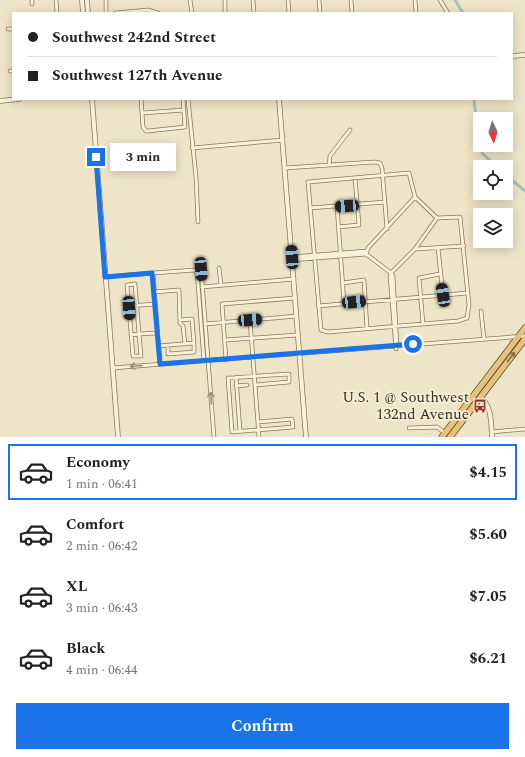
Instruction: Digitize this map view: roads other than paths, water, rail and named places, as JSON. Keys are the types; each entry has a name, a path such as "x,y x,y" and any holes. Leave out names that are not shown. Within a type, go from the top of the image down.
{"highway":[{"path":"443,435 525,328"},
{"path":"450,437 525,338"},
{"path":"481,397 482,389 498,368 500,360"},
{"path":"443,435 460,419 473,400 481,397"}],"street":[{"path":"56,0 57,12"},
{"path":"82,0 83,12"},
{"path":"87,0 88,12"},
{"path":"106,0 106,12"},
{"path":"190,0 192,12"},
{"path":"225,0 225,12"},
{"path":"253,0 254,12"},
{"path":"288,0 289,12"},
{"path":"319,0 320,12"},
{"path":"351,0 352,12"},
{"path":"415,0 416,12"},
{"path":"440,0 447,12"},
{"path":"138,12 148,10 155,12"},
{"path":"513,56 525,55"},
{"path":"0,101 12,100"},
{"path":"92,100 118,437"},
{"path":"141,100 144,127 146,130 185,127 183,100"},
{"path":"188,100 196,177 198,222"},
{"path":"279,100 306,437"},
{"path":"142,113 184,110"},
{"path":"329,165 330,156 350,130"},
{"path":"192,148 283,140"},
{"path":"285,168 374,162 380,163 387,229"},
{"path":"409,173 414,197 437,218 460,217 470,308 467,318 458,321 322,331 319,326 308,182 382,176 409,173"},
{"path":"338,227 359,225 355,178"},
{"path":"292,258 366,252 414,197"},
{"path":"310,208 385,202"},
{"path":"337,206 344,303"},
{"path":"391,273 415,249 437,218"},
{"path":"415,249 464,246"},
{"path":"438,248 443,295"},
{"path":"366,252 393,276 396,345"},
{"path":"219,268 221,285"},
{"path":"201,269 214,437"},
{"path":"105,277 197,271 204,361"},
{"path":"152,273 160,364"},
{"path":"423,324 420,277 440,274"},
{"path":"198,287 294,279"},
{"path":"343,282 364,280 368,328"},
{"path":"135,284 141,356 133,356 129,306 127,285 135,284"},
{"path":"154,292 179,290 180,323 183,326 185,344"},
{"path":"318,306 468,293"},
{"path":"226,360 222,304 295,298"},
{"path":"129,306 155,304"},
{"path":"481,311 484,339"},
{"path":"201,324 297,316"},
{"path":"168,345 168,354 194,352 192,319 180,320"},
{"path":"250,320 259,437"},
{"path":"131,335 157,333"},
{"path":"225,340 298,335"},
{"path":"112,368 226,360 396,345 518,337 525,338"},
{"path":"158,346 194,343"},
{"path":"255,385 289,382 289,374 228,378 232,432 293,427 292,419 258,422"},
{"path":"236,378 240,431"},
{"path":"236,386 247,385"},
{"path":"481,397 486,403 490,412 492,437"},
{"path":"409,428 437,427 443,435"},
{"path":"492,432 525,429"}],"waterway":[{"path":"455,0 462,12"},
{"path":"474,100 479,146 483,154 489,160"},
{"path":"513,181 525,191"}],"place":[{"name":"U.S. 1 @ Southwest 132nd Avenue","path":"480,406"}]}
